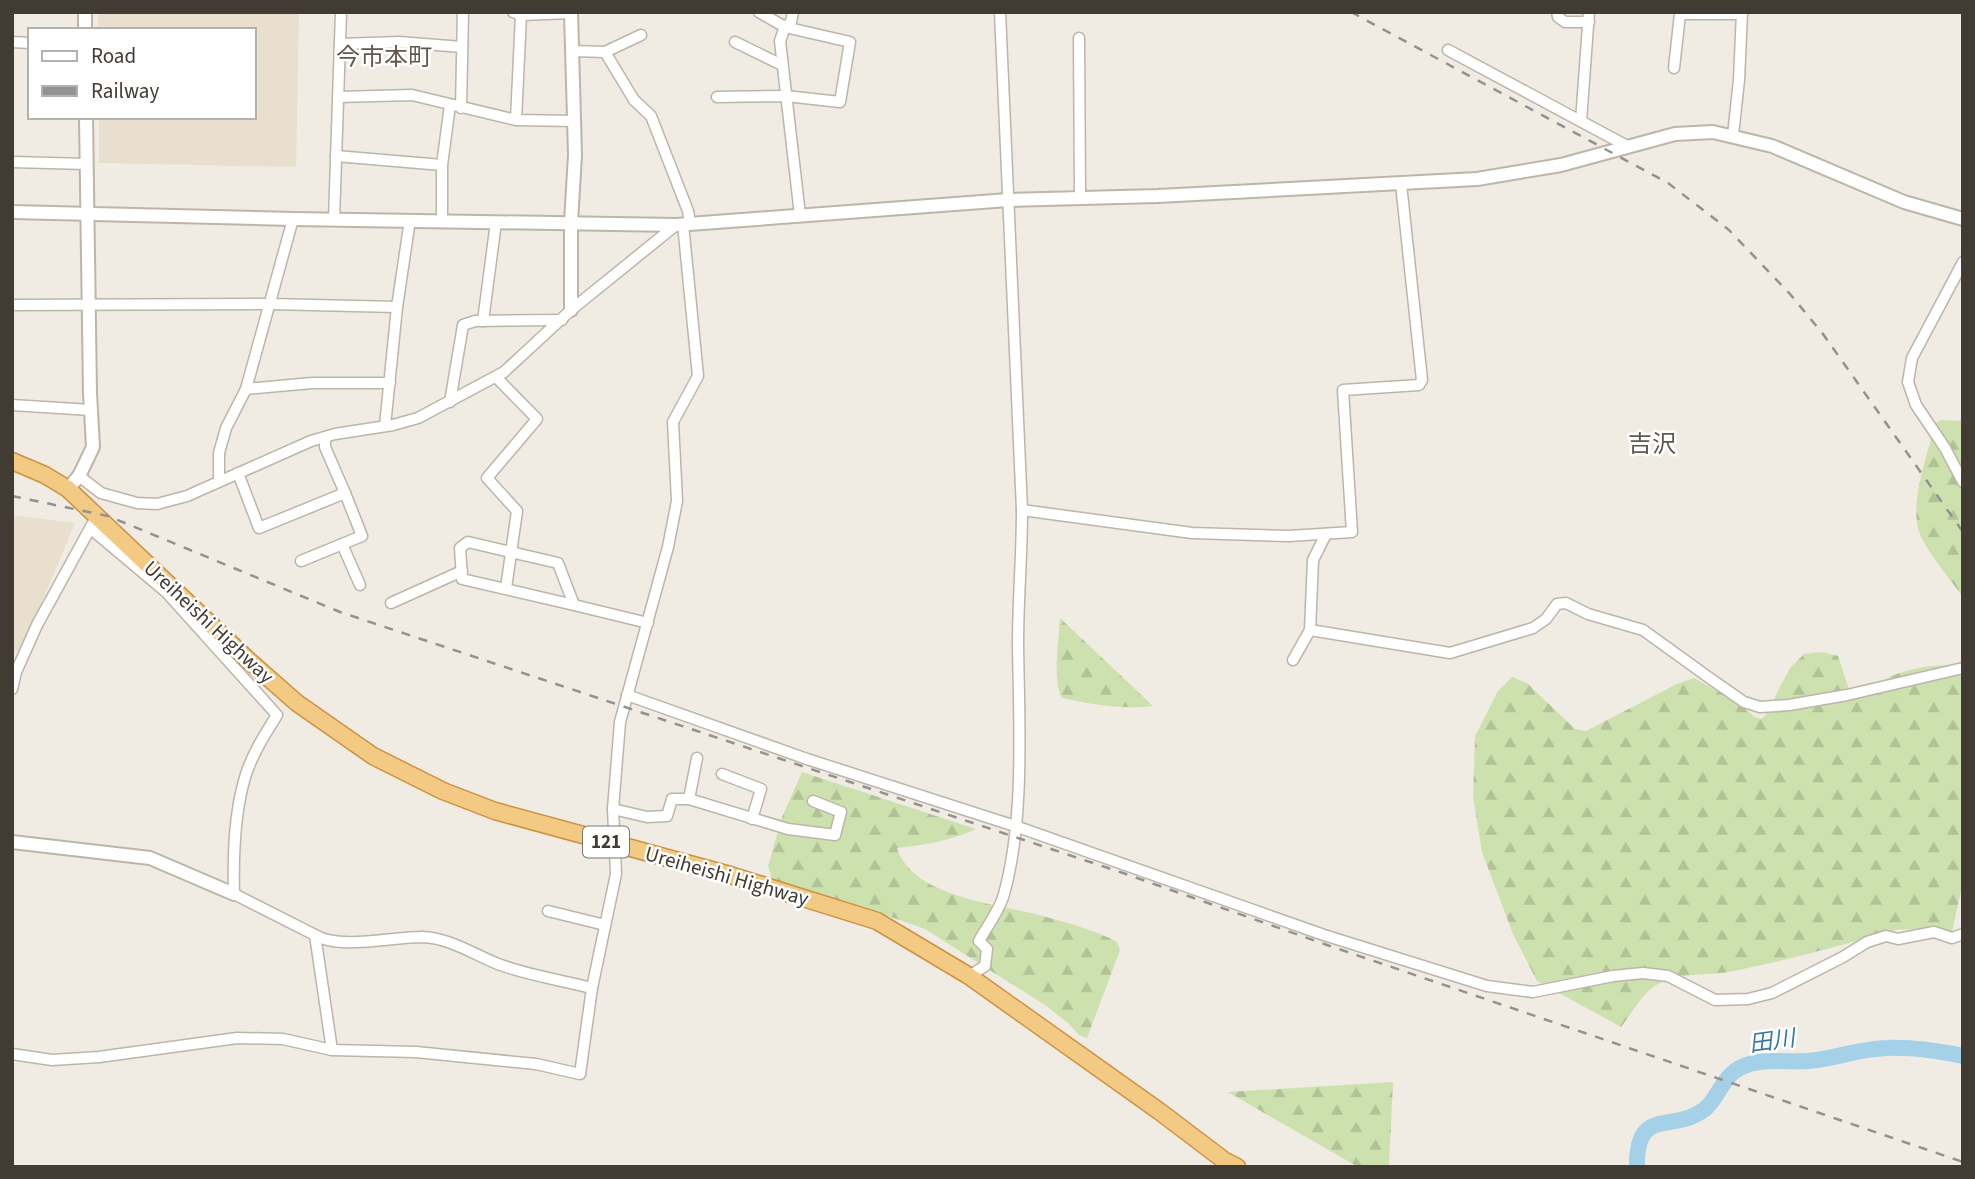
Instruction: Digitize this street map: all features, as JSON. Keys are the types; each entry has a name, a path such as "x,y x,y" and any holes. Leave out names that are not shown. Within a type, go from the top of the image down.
{"highway":[{"name":"Ureiheishi Highway","path":"12,461 45,475 68,489 93,522 286,694 373,756 443,792 485,807 730,875 877,921 969,976 1237,1167"}],"street":[{"path":"334,219 341,12"},
{"path":"461,108 463,12"},
{"path":"716,97 786,96 840,102 850,41 785,27 759,12"},
{"path":"793,12 791,22 785,27 780,41 800,215"},
{"path":"969,976 985,966 987,949 979,941 1004,896 1015,827 1019,742 1018,609 1022,553 1021,510 1000,12"},
{"path":"1557,12 1558,17 1565,22 1589,17 1581,121"},
{"path":"516,120 517,13 571,13 575,121 571,310"},
{"path":"1674,68 1680,14 1742,13 1733,135"},
{"path":"573,51 605,52 641,35"},
{"path":"1079,38 1080,197"},
{"path":"340,44 399,42 461,47"},
{"path":"735,42 782,65"},
{"path":"1448,50 1627,146"},
{"path":"12,1054 52,1060 99,1057 237,1038 283,1039 332,1050 443,1055 536,1064 580,1074 592,988 616,874 613,809 620,722 648,623 677,501 673,422 698,376 683,224 688,212 651,116 634,100 605,52"},
{"path":"338,97 412,95 516,120 575,121"},
{"path":"442,220 442,165 450,105"},
{"path":"68,489 79,476 93,447 86,119"},
{"path":"12,212 683,224 1008,200 1158,196 1401,184 1523,173 1561,166 1649,139 1693,132 1733,135 1772,146 1904,202 1963,219"},
{"path":"336,156 442,165"},
{"path":"12,163 88,164"},
{"path":"1021,510 1192,533 1289,536 1352,532 1343,390 1419,384 1422,380 1401,184"},
{"path":"219,481 219,453 226,428 246,389 293,219"},
{"path":"385,426 397,307 410,220"},
{"path":"483,321 496,222"},
{"path":"79,476 101,494 137,503 157,504 187,496 288,450 324,438 418,418 496,377 571,310 683,224"},
{"path":"1963,261 1912,358 1908,382 1916,405 1945,448 1963,482"},
{"path":"12,305 270,304 397,307"},
{"path":"450,402 463,325 483,321 562,320"},
{"path":"496,377 537,419 487,478 517,511 506,589"},
{"path":"246,389 312,383 390,383"},
{"path":"12,405 91,410"},
{"path":"301,561 362,536 325,447 324,438"},
{"path":"237,473 259,528 345,493"},
{"path":"12,689 14,671 93,522 166,592 277,715 263,737 246,774 238,811 233,861 234,894"},
{"path":"1293,660 1310,630 1313,561 1326,534"},
{"path":"575,605 558,563 468,542 460,548 462,579 648,623"},
{"path":"342,544 360,585"},
{"path":"391,603 462,571"},
{"path":"1310,630 1450,653 1533,628 1546,619 1557,604 1566,603 1588,614 1643,630 1744,702 1759,707 1847,695 1963,668"},
{"path":"627,695 1311,931 1487,986 1533,992 1613,976 1643,973 1668,976 1715,1000 1748,999 1772,993 1867,942 1886,936 1898,939 1934,932 1952,938 1963,934"},
{"path":"689,799 697,758"},
{"path":"722,774 761,789 752,819"},
{"path":"613,809 647,817 667,816 672,799 689,799 788,828 835,835 841,812 813,801"},
{"path":"12,842 150,858 234,894 323,939 361,942 422,937 444,940 499,965 592,988"},
{"path":"548,911 606,925"},
{"path":"315,935 332,1050"}],"shaded area":[{"path":"98,12 299,12 296,167 99,163 99,119 256,119 256,28 98,28"},
{"path":"12,515 75,523 33,623 26,652 12,651"}],"green space":[{"path":"1941,420 1963,421 1963,597 1928,549 1917,523 1920,479 1936,423"},
{"path":"1060,618 1153,706 1119,707 1062,698 1057,681"},
{"path":"1822,652 1838,656 1851,696 1855,697 1881,681 1906,671 1932,666 1963,666 1963,882 1952,932 1947,938 1912,929 1896,930 1755,967 1668,980 1649,991 1621,1027 1537,981 1513,934 1482,852 1473,797 1475,736 1498,691 1512,677 1527,683 1575,729 1586,731 1677,684 1694,678 1761,719 1790,668 1804,654"},
{"path":"802,772 976,829 937,842 897,848 905,864 918,877 935,887 974,900 1075,925 1117,942 1120,950 1087,1038 1079,1035 1045,1005 925,929 857,905 804,897 775,889 768,866 782,817"},
{"path":"1393,1082 1389,1167 1358,1167 1228,1092"}],"waterway":[{"name":"田川","path":"1637,1167 1638,1148 1643,1135 1650,1128 1693,1116 1705,1109 1730,1075 1743,1066 1770,1061 1818,1060 1888,1048 1963,1056"}],"railway":[{"path":"1351,12 1668,183 1729,230 1790,294 1823,334 1963,532"},
{"path":"12,496 108,516 340,612 1123,873 1963,1162"}],"district":[{"name":"今市本町","path":"384,57"},
{"name":"吉沢","path":"1652,444"}]}
